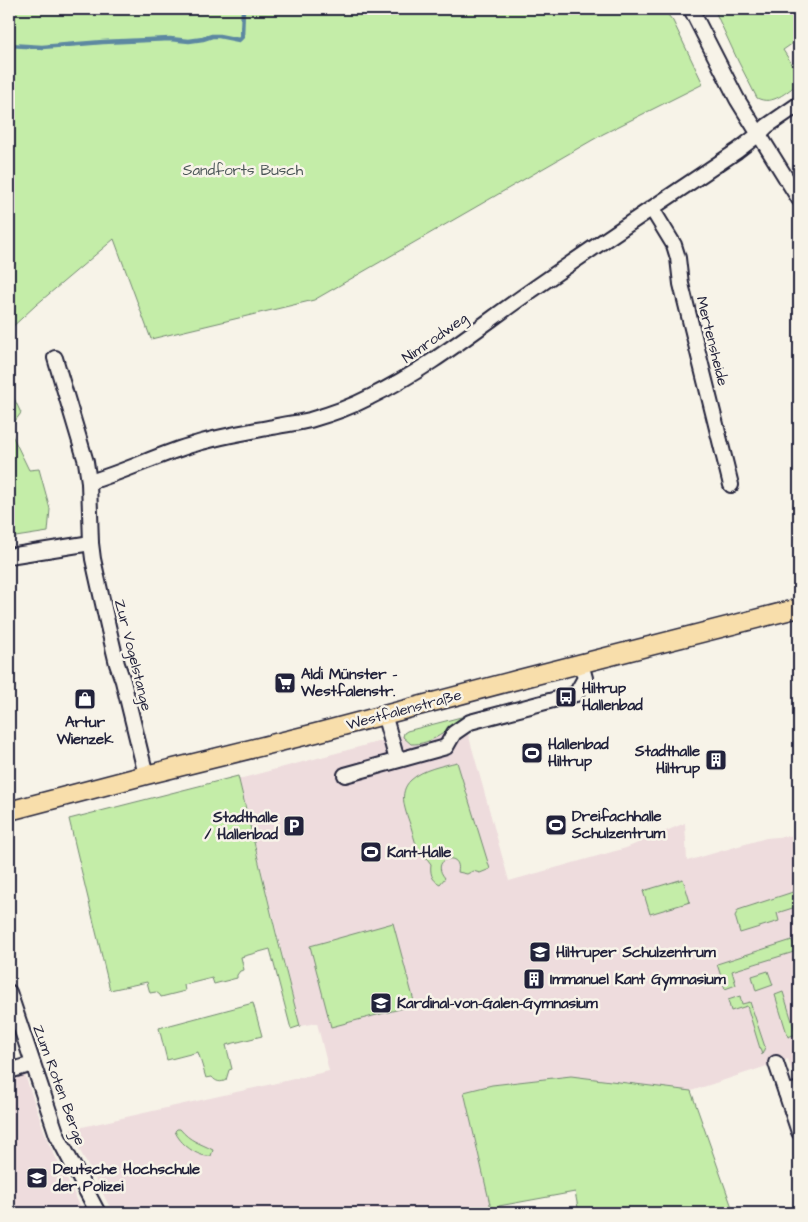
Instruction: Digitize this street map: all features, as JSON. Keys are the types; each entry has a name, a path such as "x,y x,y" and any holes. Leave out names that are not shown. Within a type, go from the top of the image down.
{"main road":[{"name":"Westfalenstraße","path":"9,811 799,608"}],"street":[{"path":"691,9 737,98 799,199"},
{"name":"Nimrodweg","path":"89,482 110,476 168,452 193,444 222,436 309,420 343,409 406,378 438,358 560,270 737,151 767,126 799,104"},
{"name":"Mertensheide","path":"652,209 674,245 678,258 681,284 731,485"},
{"name":"Zur Vogelstange","path":"55,358 86,462 89,482 93,559 117,664 146,775"},
{"path":"9,556 91,543"},
{"path":"345,775 446,747 454,733 470,722 576,694 585,678 581,664"},
{"path":"384,714 397,760"},
{"name":"Zum Roten Berge","path":"9,992 57,1135 98,1213"},
{"path":"776,1063 793,1091 799,1132"},
{"path":"9,1072 33,1064"}],"shaded area":[{"name":"Hiltruper Schulzentrum","path":"464,719 509,881 626,848 685,823 687,861 766,838 799,835 799,1083 796,1084 788,1059 691,1091 571,1076 492,1085 464,1092 492,1213 113,1213 69,1130 329,1071 317,1023 300,1026 239,779"},
{"name":"Deutsche Hochschule der Polizei","path":"25,1075 48,1142 84,1213 9,1213 9,1080"}],"green space":[{"name":"Sandforts Busch","path":"9,9 663,9 673,21 703,84 603,134 314,300 151,339 114,239 9,330"},
{"path":"714,9 799,9 799,39 783,50 799,75 799,83 774,99 763,100 757,98"},
{"path":"9,388 21,413 9,429"},
{"path":"9,429 29,470 39,469 50,509 48,532 9,538"},
{"path":"465,716 465,718 446,731 426,742 411,744 403,737 407,731"},
{"path":"457,762 490,869 480,873 473,871 467,874 458,872 456,861 447,859 441,866 441,871 445,878 440,884 433,878 431,864 416,844 405,809 404,791 411,780 421,773"},
{"path":"238,776 300,1026 291,1029 270,949 241,957 244,970 240,971 237,978 214,984 212,978 184,985 185,991 161,997 156,992 150,993 147,982 110,990 69,819"},
{"path":"683,879 690,902 650,914 643,891"},
{"path":"799,890 799,906 777,913 779,921 740,933 735,916 738,910"},
{"path":"393,923 415,1005 331,1027 310,946"},
{"path":"792,940 795,949 799,948 794,950 794,952 732,971 736,985 725,989 717,964"},
{"path":"768,971 773,985 756,991 752,976"},
{"path":"783,992 796,1034 788,1037 775,995"},
{"path":"740,996 742,1004 750,1002 765,1047 762,1055 747,1006 731,1011 728,1000"},
{"path":"253,1003 262,1036 226,1045 232,1069 229,1070 226,1080 220,1082 212,1077 206,1078 198,1052 167,1060 159,1028"},
{"path":"571,1076 691,1091 734,1213 579,1213 575,1192 499,1206 499,1213 492,1213 464,1092 492,1085"},
{"path":"180,1129 191,1139 213,1150 211,1156 200,1155 190,1149 177,1136 175,1131"}],"waterway":[{"path":"9,45 42,47 170,39 189,41 212,36 239,40 242,37 243,9"}],"place":[{"name":"Aldi Münster - Westfalenstr.","path":"285,683"},
{"name":"Hiltrup Hallenbad","path":"566,697"},
{"name":"Artur Wienzek","path":"85,699"},
{"name":"Hallenbad Hiltrup","path":"532,753"},
{"name":"Stadthalle Hiltrup","path":"716,760"},
{"name":"Dreifachhalle Schulzentrum","path":"556,825"},
{"name":"Stadthalle / Hallenbad","path":"294,826"},
{"name":"Kant-Halle","path":"371,852"},
{"name":"Hiltruper Schulzentrum","path":"540,952"},
{"name":"Immanuel Kant Gymnasium","path":"534,979"},
{"name":"Kardinal-von-Galen-Gymnasium","path":"381,1003"},
{"name":"Deutsche Hochschule der Polizei","path":"37,1178"}]}
